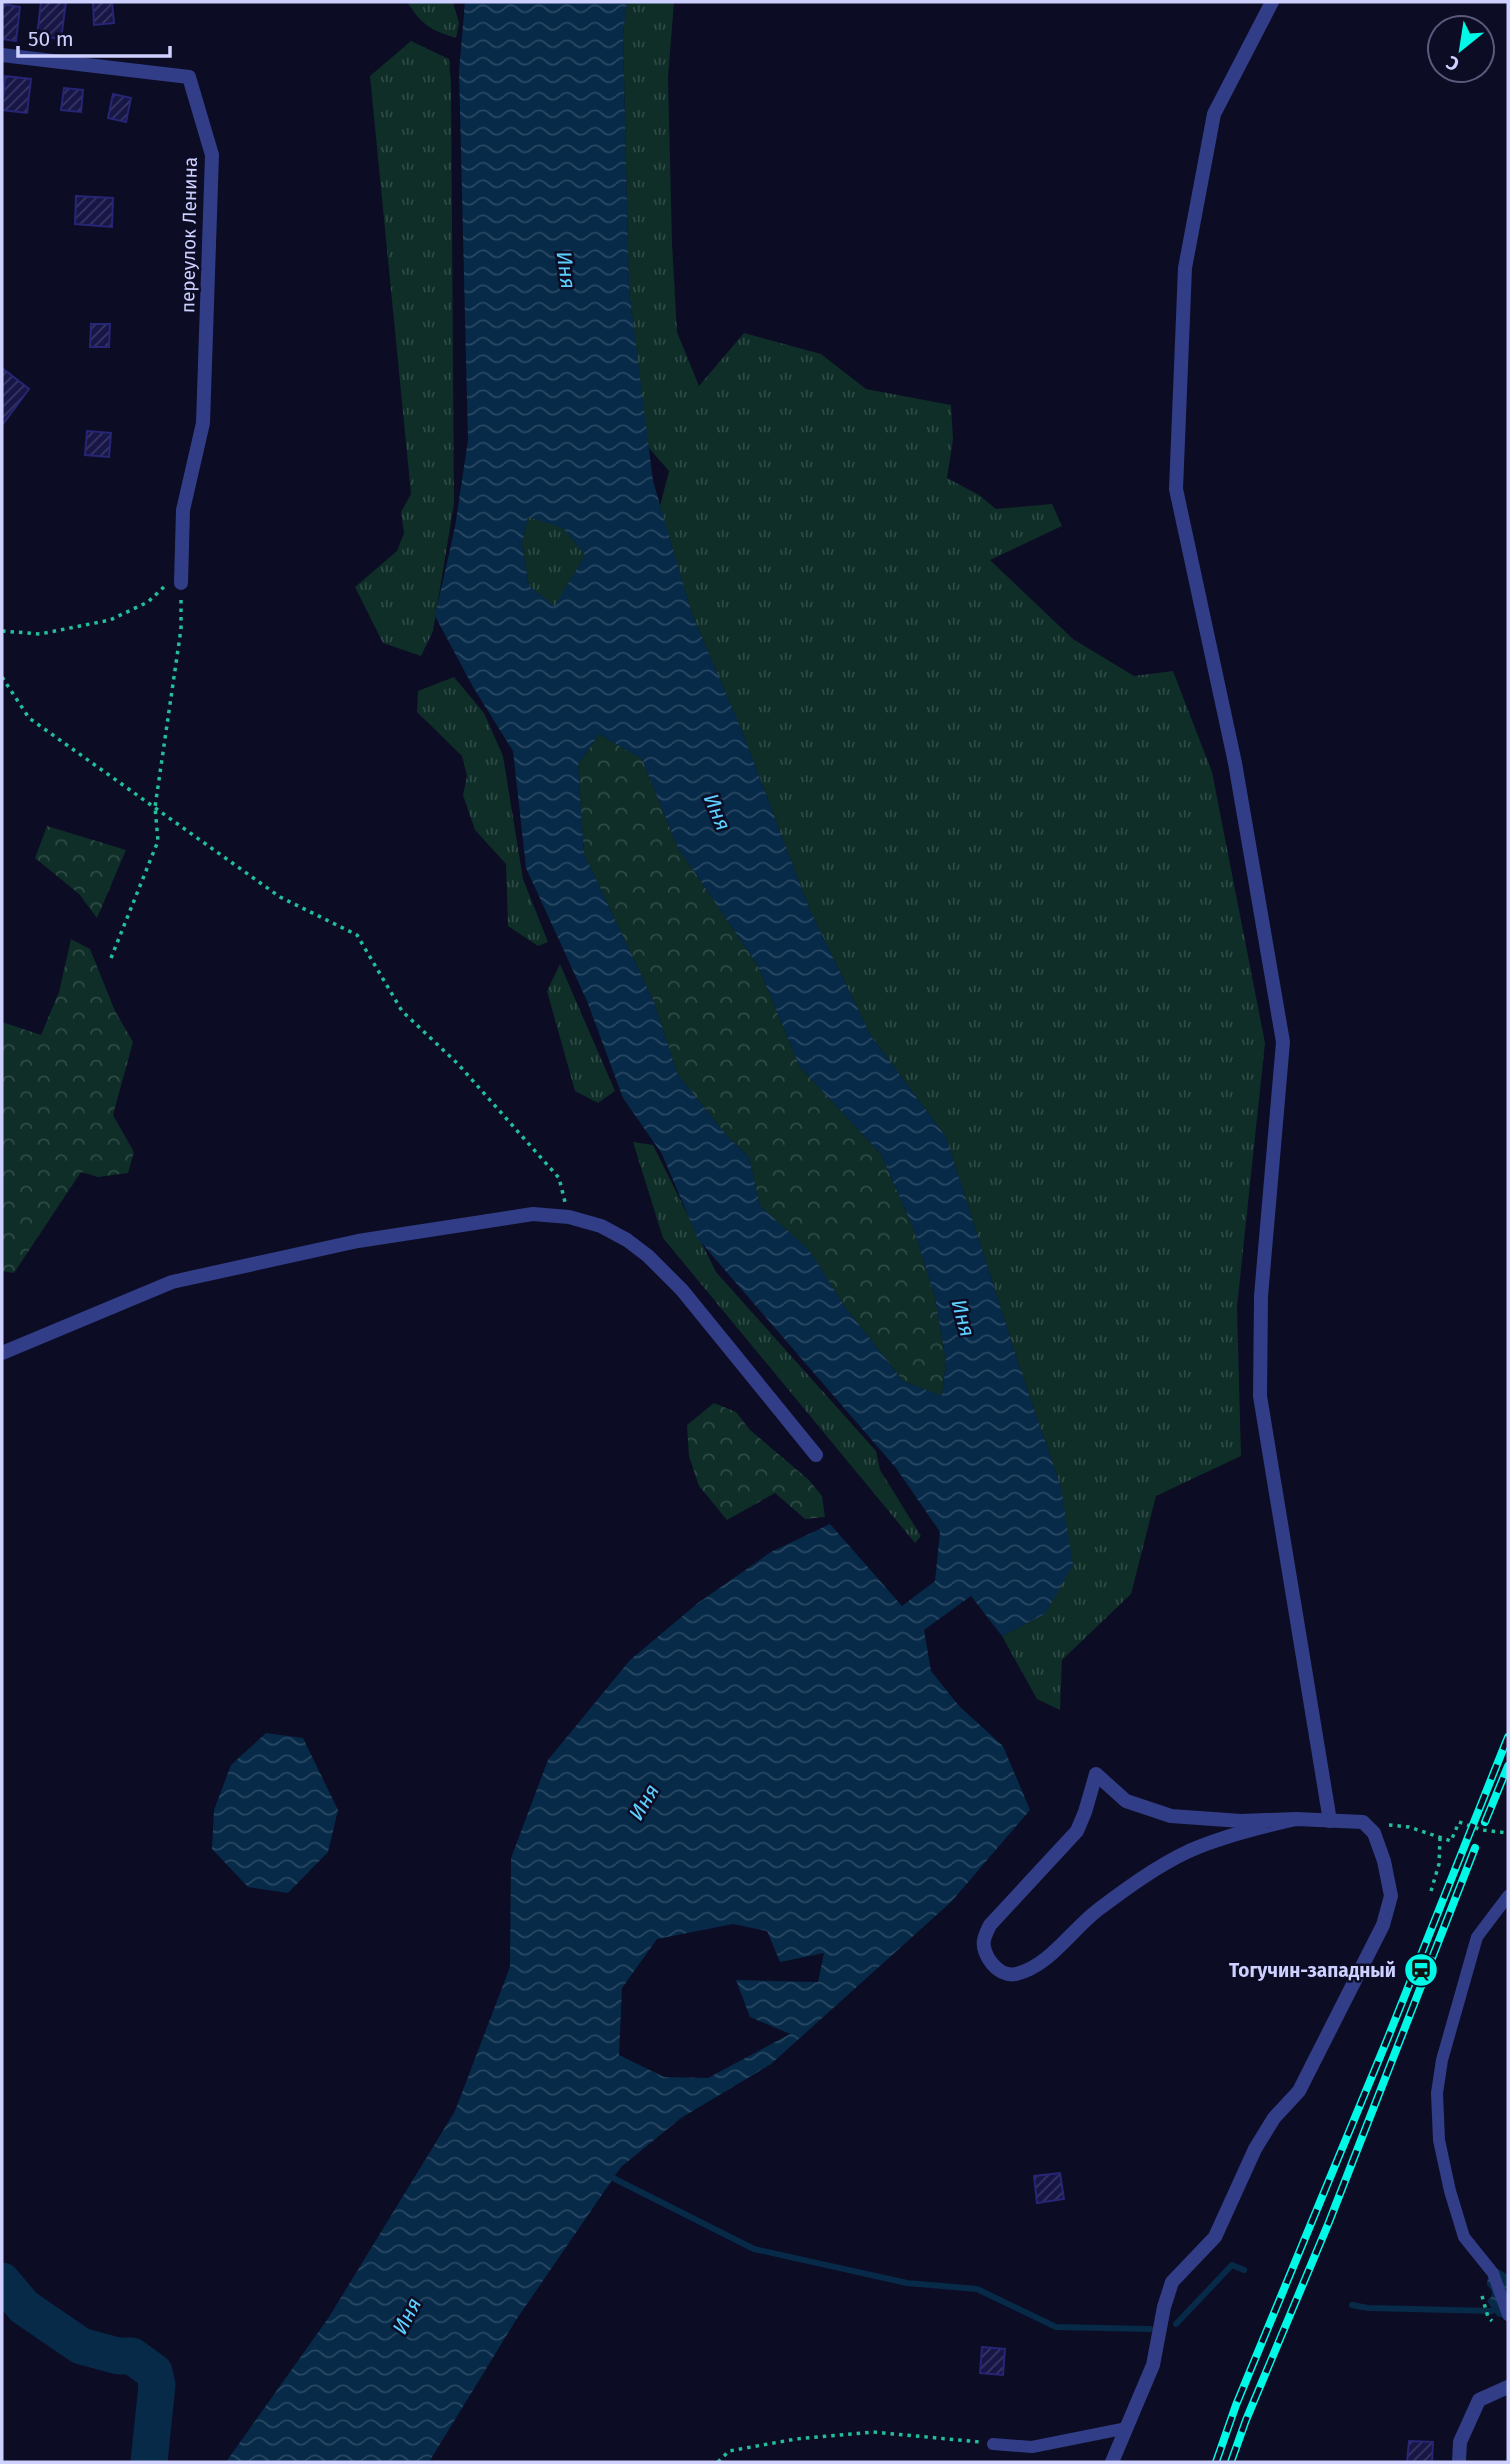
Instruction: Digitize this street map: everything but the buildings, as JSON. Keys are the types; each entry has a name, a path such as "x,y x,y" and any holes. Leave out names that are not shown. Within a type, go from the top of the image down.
{"street":[{"path":"1272,2 1214,114 1185,268 1176,489 1235,763 1283,1042 1261,1296 1260,1396 1330,1821"},
{"name":"переулок Ленина","path":"2,55 189,77 212,155 203,423 183,510 181,577"},
{"path":"2,1353 172,1282 372,1239 533,1214 569,1217 601,1226 628,1240 648,1256 682,1290 816,1455"},
{"path":"1112,2462 1153,2365 1164,2307 1172,2282 1215,2237 1255,2148 1274,2118 1299,2091 1383,1925 1391,1896 1384,1861 1374,1833 1363,1822 1296,1819 1241,1821 1171,1816 1126,1801 1096,1774 1077,1831 990,1925 983,1941 987,1956 997,1969 1007,1975 1016,1974 1035,1965 1096,1911 1144,1877 1188,1852 1229,1836 1296,1819"},
{"path":"1460,2462 1460,2442 1479,2400 1508,2387"}],"lane":[{"path":"1508,1896 1477,1937 1442,2060 1437,2093 1439,2140 1464,2237 1493,2273 1508,2315"},
{"path":"993,2444 1032,2447 1127,2428"}],"path":[{"path":"2,631 40,634 110,620 148,602 181,577"},
{"path":"111,958 158,841 155,807 181,629 181,577"},
{"path":"2,677 29,718 280,897 357,935 401,1011 458,1064 559,1178 569,1217"},
{"path":"1363,1822 1409,1827 1451,1841 1459,1822 1482,1830 1508,1833"},
{"path":"1431,1891 1439,1864 1440,1838"},
{"path":"1482,2297 1488,2317"},
{"path":"718,2462 729,2451 796,2439 873,2432 993,2444"}],"green space":[{"path":"407,2 453,2 459,23 456,38 427,26"},
{"path":"627,2 674,2 668,77 677,332 699,386 744,333 821,354 866,389 951,405 953,439 947,478 979,495 996,509 1052,504 1062,526 990,560 1073,639 1134,676 1173,671 1212,772 1265,1043 1237,1307 1241,1456 1156,1496 1131,1594 1062,1660 1060,1710 1037,1699 1002,1636 1045,1614 1061,1487 946,1137 871,1036 809,908 742,731 692,614 660,506 669,471 648,447 629,290 623,35"},
{"path":"411,41 449,59 451,82 454,504 433,631 421,656 383,643 355,587 397,551 404,533 401,512 411,494 370,76"},
{"path":"528,517 563,527 585,555 555,607 529,586 522,544"},
{"path":"454,677 484,713 503,756 523,879 548,942 538,946 508,926 506,864 475,830 463,795 467,776 462,756 417,712 418,691"},
{"path":"599,734 642,759 677,846 758,966 800,1067 881,1154 914,1230 935,1297 946,1361 942,1396 903,1381 845,1307 809,1251 760,1206 749,1157 728,1137 678,1075 654,1002 584,854 578,765"},
{"path":"47,826 126,850 97,918 79,894 35,858"},
{"path":"71,939 90,949 115,1011 133,1042 113,1115 134,1152 128,1173 98,1177 81,1172 14,1273 2,1271 2,1022 41,1035 59,992"},
{"path":"560,964 615,1091 598,1103 575,1091 547,991"},
{"path":"633,1142 653,1145 716,1272 876,1451 880,1470 921,1536 915,1543 663,1238"},
{"path":"714,1403 736,1412 750,1430 809,1480 822,1496 825,1517 805,1519 775,1493 727,1520 699,1486 689,1456 687,1425"}],"water":[{"name":"Иня","path":"465,2 627,2 623,35 629,290 653,481 692,614 742,731 809,908 871,1036 946,1137 1061,1487 1073,1565 1045,1614 1002,1636 971,1596 924,1630 931,1671 959,1706 1003,1746 1030,1810 951,1902 771,2064 681,2118 621,2167 516,2320 429,2462 226,2462 329,2317 455,2111 510,1967 511,1858 548,1760 630,1660 698,1603 771,1552 830,1524 902,1606 935,1581 940,1532 896,1468 698,1239 662,1154 623,1098 587,1001 526,868 513,751 473,687 435,616 455,527 468,440 459,71","holes":["528,517 563,528 585,555 555,606 529,586 522,544","599,734 642,759 677,846 758,966 800,1067 881,1154 914,1230 935,1297 946,1361 942,1396 903,1381 845,1307 809,1250 760,1206 749,1157 728,1137 678,1075 654,1002 584,854 578,765","733,1924 767,1931 780,1962 824,1953 818,1982 736,1980 750,2017 790,2034 708,2078 664,2077 619,2055 622,1988 657,1939"]},
{"path":"266,1733 303,1738 338,1810 328,1852 288,1893 248,1887 212,1849 214,1810 231,1765"},
{"path":"1498,2269 1508,2275 1508,2319 1497,2316 1487,2301 1492,2296 1487,2285 1488,2277"}],"waterway":[{"path":"609,2176 754,2249 907,2283 977,2289 1056,2327 1150,2329"},
{"path":"1176,2324 1232,2265 1244,2270"},
{"path":"2,2281 24,2307 81,2346 118,2356 132,2356 154,2372 157,2385 149,2462"},
{"path":"1352,2305 1368,2308 1492,2311"}],"railway":[{"path":"1216,2462 1236,2405 1387,2040 1508,1737"},
{"path":"1485,1822 1508,1766"},
{"path":"1231,2462 1329,2222 1475,1848"}],"place":[{"name":"Тогучин-западный","path":"1421,1970"}]}
